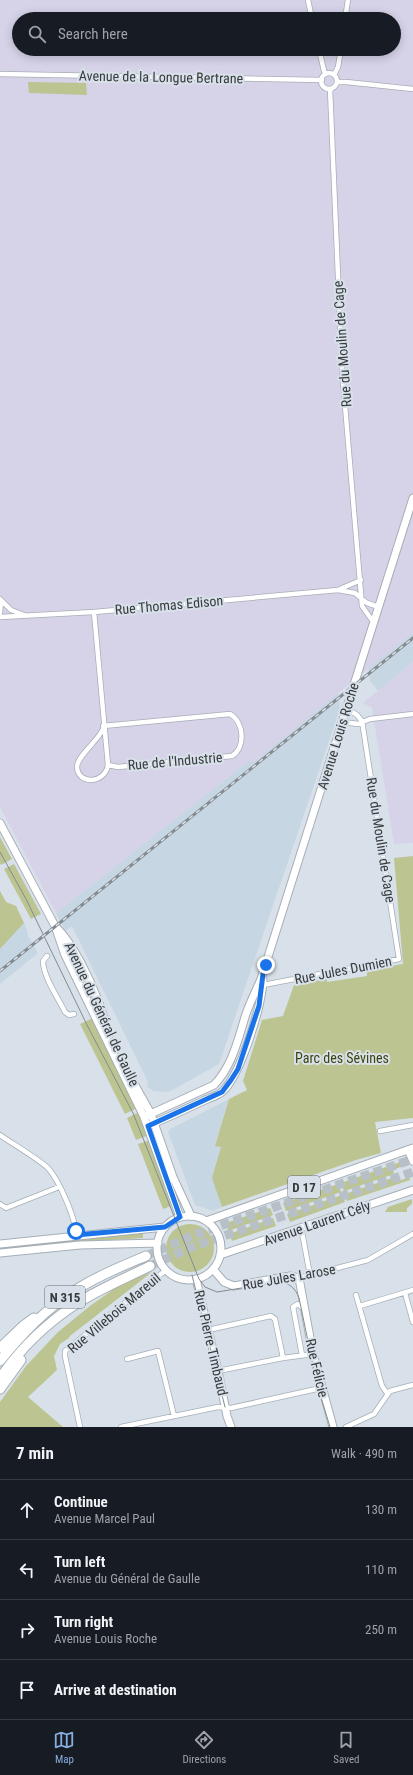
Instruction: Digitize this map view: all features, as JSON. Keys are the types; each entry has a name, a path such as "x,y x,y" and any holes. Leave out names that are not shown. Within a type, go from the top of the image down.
{"highway":[{"name":"N 315","path":"0,1348 23,1326 71,1293 104,1274 146,1256"},
{"name":"N 315","path":"0,1378 38,1335 60,1316 78,1303 150,1266"},
{"name":"N 315","path":"0,1389 22,1360 41,1339 63,1319 100,1291"},
{"name":"N 315","path":"0,1361 10,1348 52,1307"}],"main road":[{"name":"Avenue Louis Roche","path":"147,1115 214,1085 221,1078 231,1062 247,1012 263,974 413,498"},
{"name":"Avenue du Général de Gaulle","path":"0,823 55,926 62,947 91,1007 152,1125 191,1216"},
{"name":"Avenue du Général de Gaulle","path":"55,926 70,943 99,1004 106,1029 147,1115"},
{"path":"62,947 70,943"},
{"name":"Avenue Louis Roche","path":"152,1125 222,1092 231,1080 238,1069 254,1020 263,985 263,974"},
{"path":"91,1007 99,1004"},
{"name":"Avenue du Général de Gaulle","path":"152,1125 180,1217"},
{"path":"411,1148 413,1161"},
{"name":"D 17","path":"206,1221 411,1148"},
{"name":"Avenue Laurent Cély","path":"220,1256 301,1227 413,1190"},
{"path":"0,1244 165,1227 180,1217 191,1216 206,1221 215,1230 220,1243 220,1256 213,1269 207,1275 196,1279 180,1279 166,1270 160,1260 158,1243 165,1227"},
{"path":"0,1253 80,1245 158,1243"},
{"name":"Rue Jules Larose","path":"213,1269 224,1282 234,1286 290,1276 299,1278"},
{"name":"Rue Félicie","path":"299,1278 313,1354 332,1427"},
{"name":"Rue Pierre Timbaud","path":"196,1279 218,1370 225,1407 231,1427"}],"street":[{"path":"308,0 311,12"},
{"path":"346,12 348,0"},
{"path":"321,56 326,74"},
{"path":"337,82 334,75 338,67 340,56"},
{"name":"Avenue de la Longue Bertrane","path":"0,74 322,80"},
{"path":"326,74 334,75"},
{"path":"326,74 322,80 323,86 330,89 334,87 337,82"},
{"path":"337,82 413,89"},
{"name":"Rue du Moulin de Cage","path":"330,89 342,370 362,599 364,610 374,623"},
{"name":"Rue Thomas Edison","path":"338,590 361,580"},
{"name":"Rue Thomas Edison","path":"0,617 94,612 338,590 353,592 362,599"},
{"path":"362,599 367,603 379,607"},
{"path":"0,613 1,600"},
{"path":"1,600 11,610 26,616"},
{"name":"Rue de l'Industrie","path":"94,612 103,728 108,765 107,772 95,780 88,780 81,776 77,768 79,759 100,737 103,728"},
{"path":"347,709 358,715 362,721"},
{"name":"Rue de l'Industrie","path":"103,728 230,714 234,716 240,726 242,737 240,748 232,756 118,767 108,765"},
{"path":"343,722 358,724 362,721 413,714"},
{"name":"Rue du Moulin de Cage","path":"362,721 400,959"},
{"path":"47,956 43,961 43,967 48,978 65,1012 69,1015 74,1014"},
{"name":"Rue Jules Dumien","path":"263,985 400,959"},
{"path":"380,1131 413,1125"},
{"path":"0,1134 47,1168 59,1187 74,1218 76,1235"},
{"path":"0,1204 6,1208 59,1187"},
{"path":"301,1227 310,1275"},
{"name":"Rue Jules Larose","path":"299,1278 368,1260 413,1234"},
{"name":"Rue Villebois Mareuil","path":"80,1427 65,1351 166,1270"},
{"path":"360,1306 413,1290"},
{"path":"404,1293 413,1322"},
{"path":"356,1295 382,1386 387,1393"},
{"name":"Rue Félicie","path":"302,1355 293,1307 298,1304 304,1309"},
{"path":"208,1330 271,1316 275,1319 283,1358"},
{"path":"126,1359 158,1351 174,1416"},
{"path":"218,1370 313,1354"},
{"path":"346,1427 374,1414 387,1393 390,1391 413,1385"},
{"path":"121,1427 218,1407 240,1406 321,1388"}],"shaded area":[{"path":"0,0 413,0 413,632 253,763 250,760 56,913 0,807"},
{"path":"413,632 413,662 378,691 370,681 368,669"},
{"path":"413,662 413,843 394,844 372,708 363,703"},
{"path":"338,693 340,709 219,1064 169,1092 154,1091 147,1087 148,1082 72,926 65,931 56,913 250,760 253,762"},
{"path":"24,923 28,933 27,934 38,953 0,984 0,949"},
{"path":"229,1099 215,1145 221,1147 213,1178 222,1207 213,1211 195,1205 168,1132 170,1129"}],"green space":[{"path":"28,82 86,83 87,95 29,93"},
{"path":"0,837 12,859 1,865 0,863"},
{"name":"Parc des Sévines","path":"413,856 413,1118 375,1122 381,1153 356,1160 222,1207 212,1178 221,1147 215,1146 229,1099 247,1090 243,1081 262,1020 283,1016 294,985 327,979 327,982 367,976 367,970 403,964 394,858"},
{"path":"14,864 41,914 31,919 4,869"},
{"path":"0,891 6,902 16,906 24,923 0,949"},
{"path":"69,949 94,998 92,1001 67,951"},
{"path":"93,1018 137,1108 125,1114 80,1024"},
{"path":"139,1112 149,1135 136,1140 127,1118"},
{"path":"151,1140 167,1184 164,1186 171,1206 163,1209 138,1144"},
{"path":"403,1161 405,1165 393,1170 394,1174 344,1191 341,1183"},
{"path":"395,1177 397,1182 409,1177 410,1180 347,1201 345,1194"},
{"path":"338,1184 341,1192 286,1211 283,1203"},
{"path":"342,1195 345,1202 290,1222 287,1214"},
{"path":"412,1199 412,1204 407,1208 407,1212 385,1212 388,1207"},
{"path":"270,1208 273,1215 228,1231 226,1223"},
{"path":"273,1218 276,1226 232,1241 229,1234"},
{"path":"185,1224 195,1224 207,1231 214,1243 214,1253 207,1265 195,1272 185,1272 177,1268 170,1261 166,1253 166,1243 170,1235 177,1228"},
{"path":"143,1232 143,1238 95,1241 0,1251 0,1248"},
{"path":"152,1272 60,1344 54,1356 57,1370 28,1397 63,1427 0,1427 0,1402 26,1366 58,1332 90,1306 121,1284"}],"tunnel":[{"path":"146,1256 194,1235 413,1159"},
{"path":"150,1266 194,1246 413,1172"}],"tram line":[{"path":"0,852 26,899 88,1027 133,1113 199,1279 205,1287 217,1292 278,1282 286,1283 294,1289 299,1298 317,1384 330,1427"},
{"path":"192,1275 225,1407"}],"railway":[{"path":"0,971 413,638"}],"route":[{"path":"76,1231 76,1235 165,1227 180,1217 177,1203 148,1126 222,1092 231,1080 238,1069 259,1006 263,985 263,974 266,965"}]}
